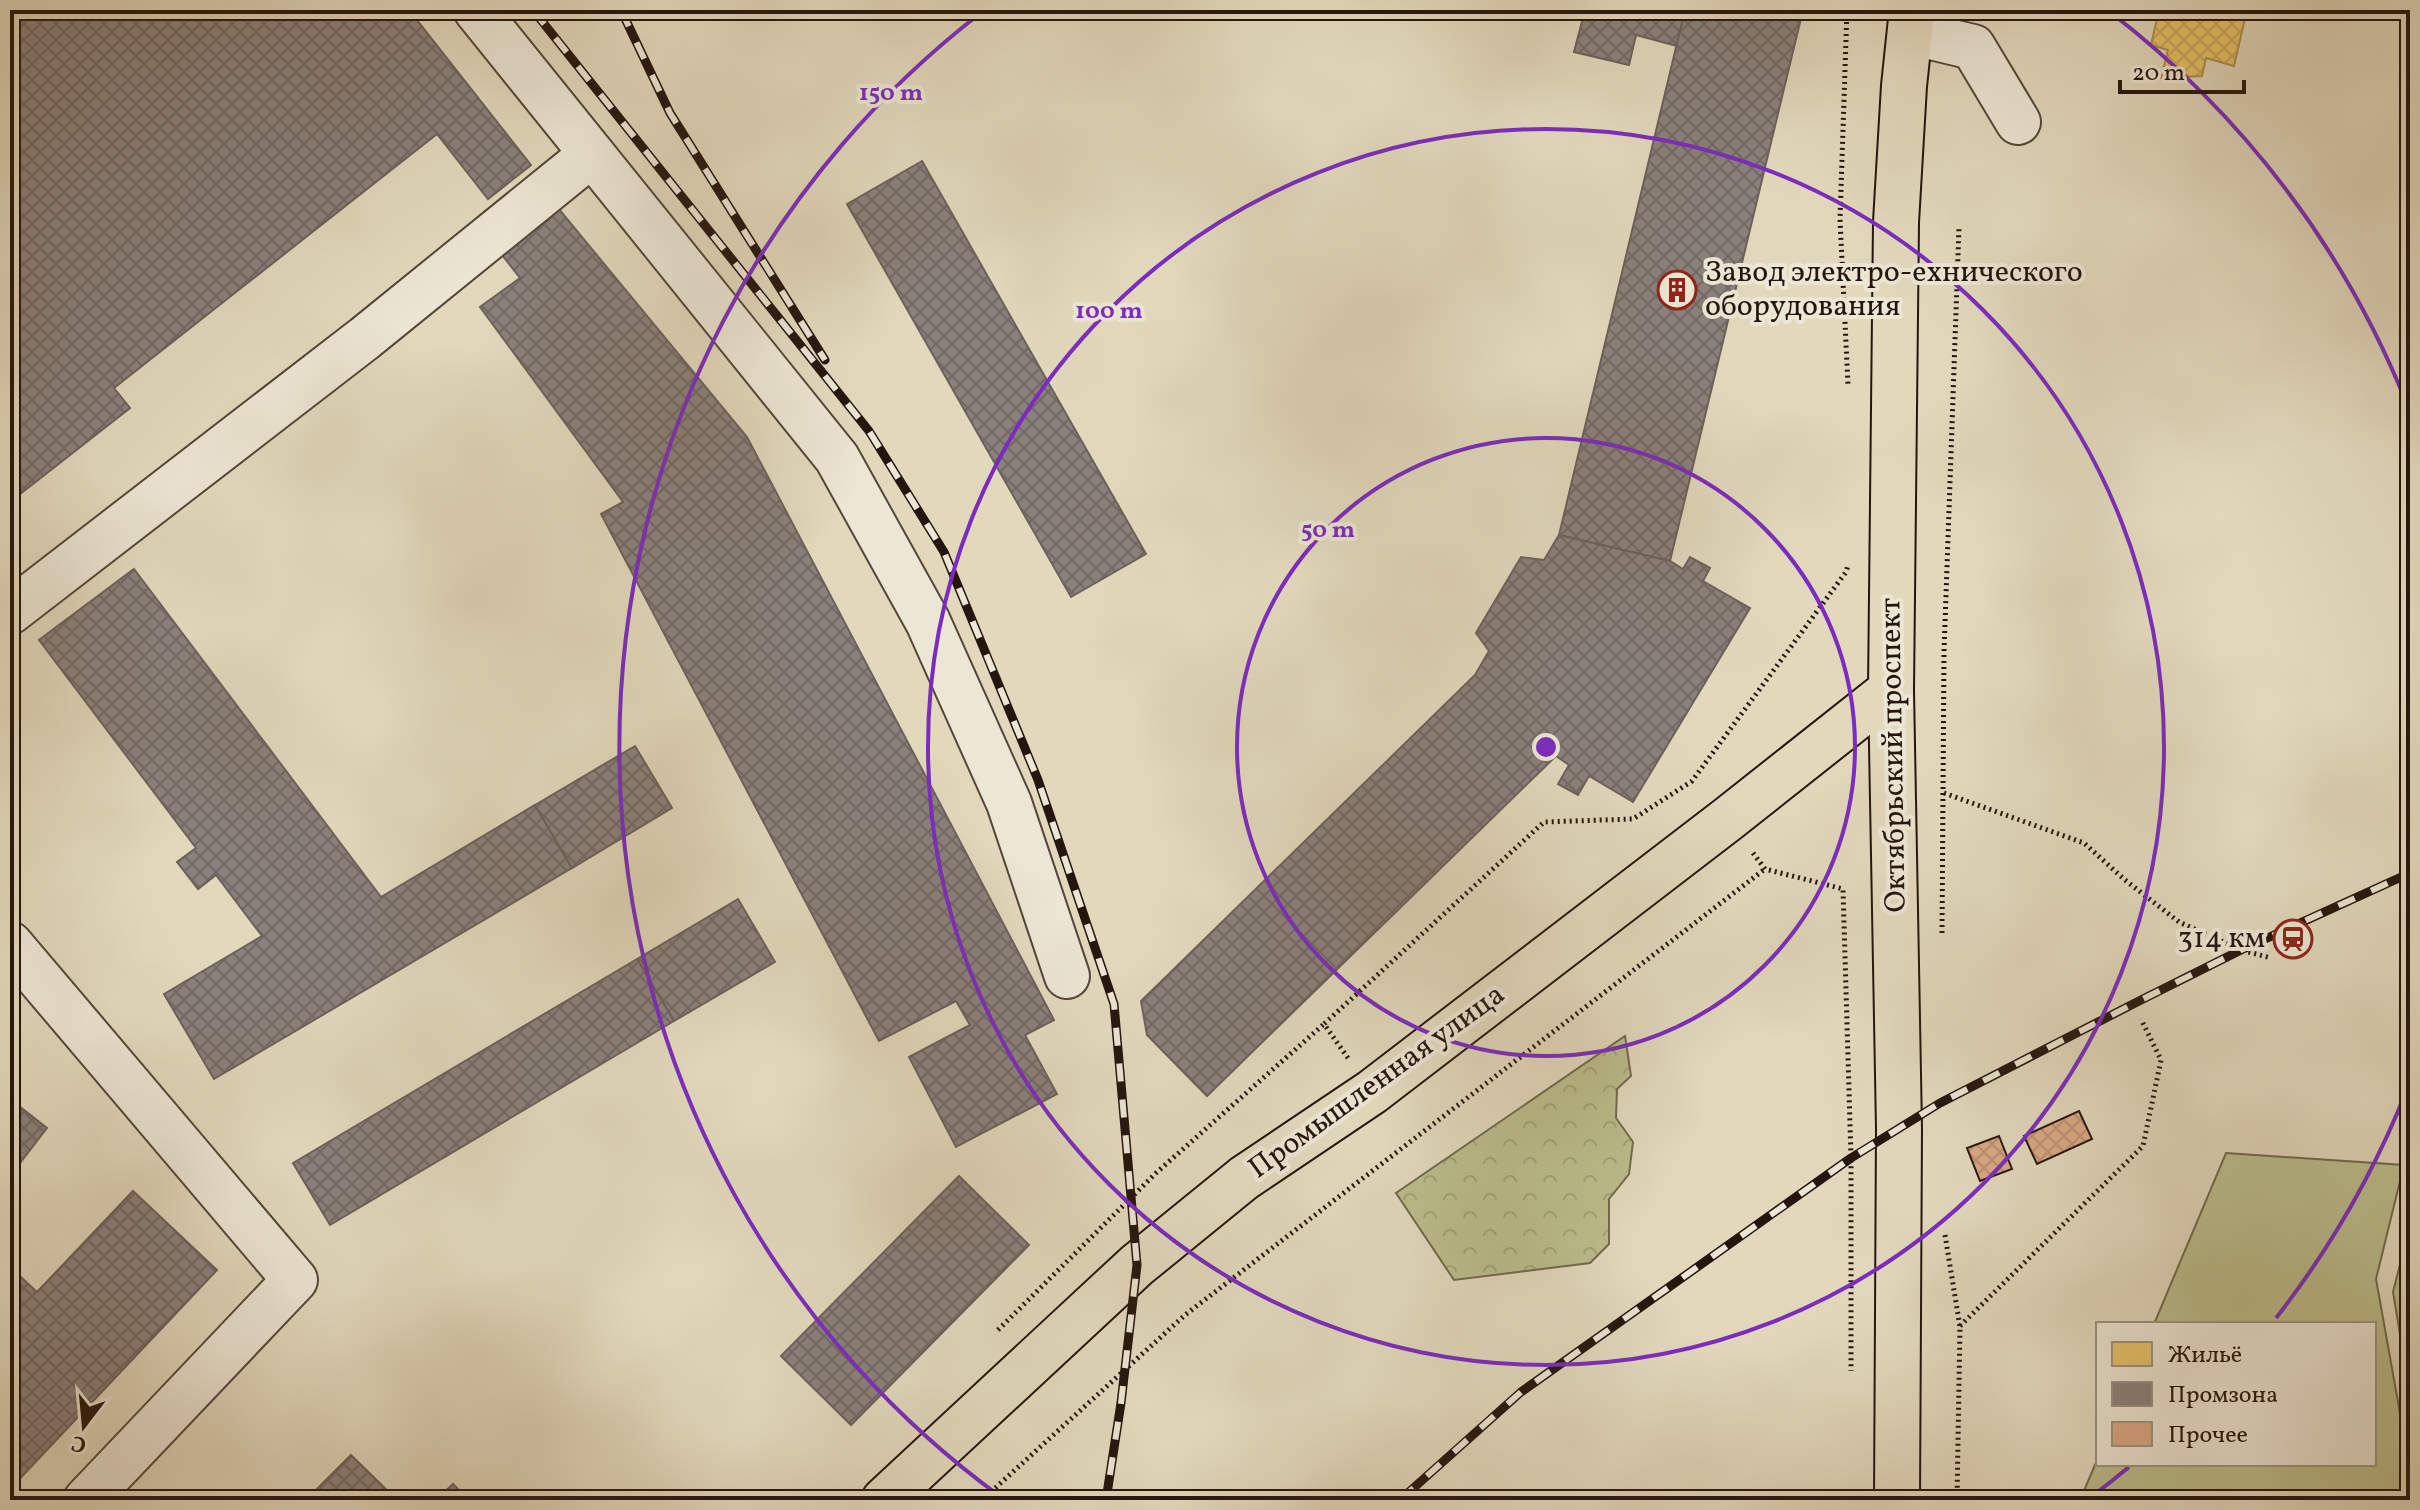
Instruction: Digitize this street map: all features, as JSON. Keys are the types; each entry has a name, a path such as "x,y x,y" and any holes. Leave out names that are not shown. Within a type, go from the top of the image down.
{"main road":[{"name":"Октябрьский проспект","path":"1897,1500 1899,1129 1891,690 1896,222 1911,21"},
{"name":"Промышленная улица","path":"884,1500 1137,1265 1244,1178 1372,1092 1891,690"}],"lane":[{"path":"476,10 837,458 928,622 1003,789 1067,976"},
{"path":"1911,21 1973,47 2018,122"},
{"path":"10,612 365,338 592,154"},
{"path":"10,944 295,1280 86,1500"}],"path":[{"path":"1847,10 1840,219 1848,395"},
{"path":"1942,948 1944,652 1959,227"},
{"path":"996,1332 1156,1173 1544,822 1633,819 1692,781 1846,572 1849,561"},
{"path":"1944,793 2084,843 2179,922 2241,950 2271,958"},
{"path":"982,1500 1185,1315 1765,869 1843,889 1851,1158 1851,1376"},
{"path":"1960,1327 2143,1146 2161,1060 2141,1019"},
{"path":"1324,1024 1372,1092"},
{"path":"1944,1223 1960,1327 1957,1500"}],"green space":[{"path":"1625,1036 1631,1076 1617,1089 1616,1118 1633,1142 1629,1174 1609,1199 1609,1244 1590,1263 1454,1280 1396,1193"},
{"path":"2226,1153 2404,1165 2376,1279 2410,1469 2410,1500 2080,1500 2096,1463 2096,1466 2376,1466 2376,1322 2155,1322"},
{"path":"2410,1225 2410,1394 2393,1292"}],"building: Жильё":[{"path":"2159,10 2247,10 2234,66 2206,58 2202,76 2161,78 2168,50 2151,45"}],"building: Промзона":[{"path":"10,10 409,10 531,165 488,199 437,134 114,388 130,408 10,502"},
{"path":"1585,10 1685,10 1677,46 1636,35 1629,65 1574,52"},
{"name":"Завод электро-ехнического оборудования","path":"1685,10 1803,10 1670,561 1559,535"},
{"path":"922,161 1146,554 1071,597 847,204"},
{"path":"558,208 747,437 1054,1020 1025,1035 1057,1094 956,1147 909,1057 970,1025 956,1001 879,1041 601,514 623,502 480,307 520,278 502,255"},
{"path":"1559,535 1670,561 1683,569 1690,557 1710,568 1703,581 1750,608 1633,802 1589,776 1578,795 1558,784 1569,765 1556,756 1207,1096 1147,1035 1141,1001 1475,675 1489,651 1476,633 1521,557 1544,560"},
{"path":"134,569 381,897 535,805 572,868 214,1079 164,994 262,936 216,875 198,889 177,862 196,848 39,640"},
{"path":"635,746 672,808 572,868 535,805"},
{"path":"738,899 775,962 674,1021 637,959"},
{"path":"637,959 674,1021 330,1225 293,1163"},
{"path":"10,1099 47,1128 10,1176"},
{"path":"959,1176 1029,1245 851,1425 781,1356"},
{"path":"133,1191 217,1270 10,1489 10,1267 37,1292"},
{"path":"351,1455 397,1500 306,1500"},
{"path":"453,1484 469,1500 436,1500"}],"building: Прочее":[{"path":"2079,1111 2092,1139 2037,1164 2024,1136"},
{"path":"1999,1136 2012,1169 1980,1181 1967,1148"}],"railway":[{"path":"533,10 869,431 944,552 1038,780 1114,1004 1137,1265 1106,1500"},
{"path":"621,10 670,113 825,360"},
{"path":"1400,1500 1521,1392 1851,1158 1940,1103 2141,1000 2241,950 2410,873"}],"place":[{"name":"Завод электро-ехнического оборудования","path":"1677,290"},
{"name":"314 км","path":"2293,939"}]}
